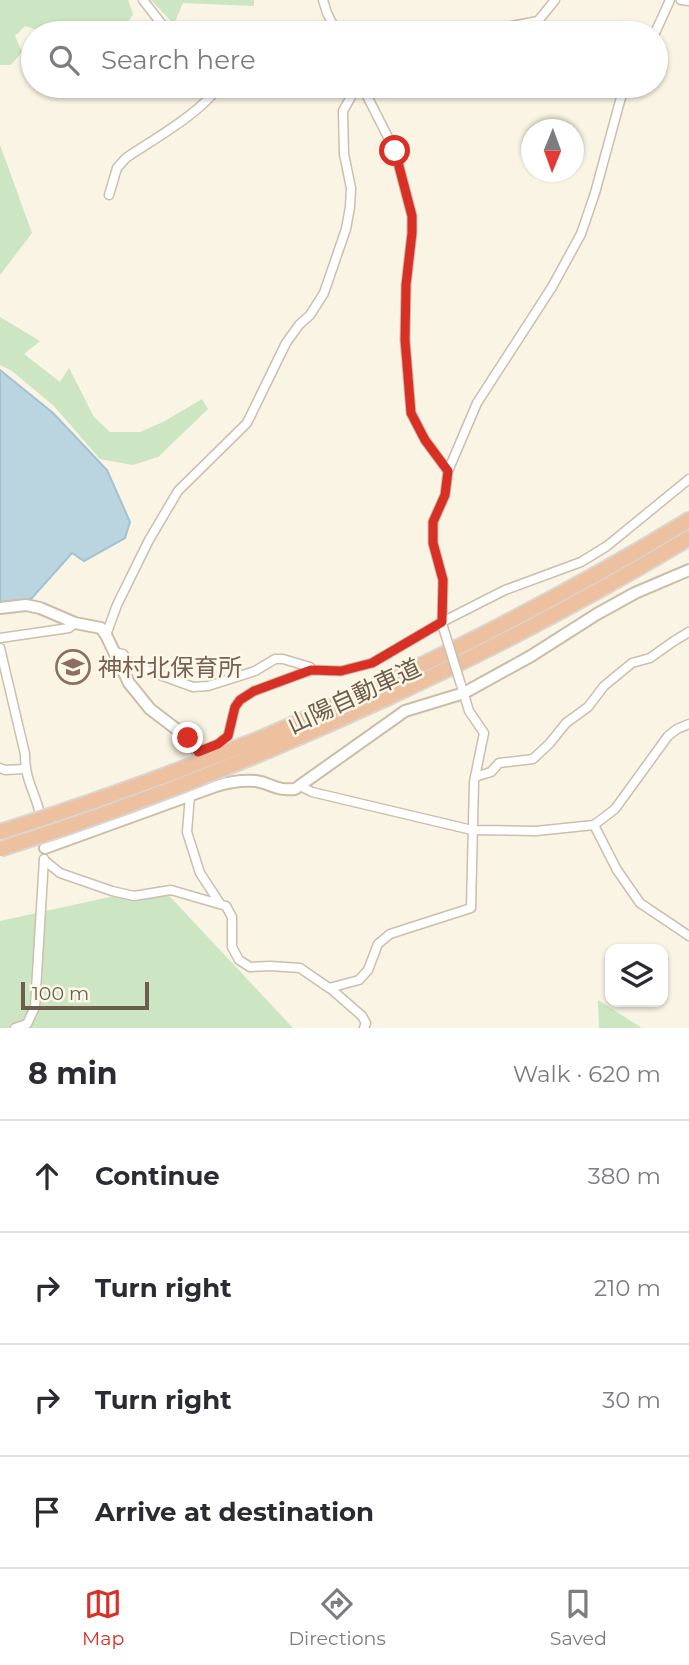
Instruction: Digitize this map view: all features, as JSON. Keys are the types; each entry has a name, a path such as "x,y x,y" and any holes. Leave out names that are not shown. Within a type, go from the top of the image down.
{"highway":[{"name":"山陽自動車道","path":"0,849 193,782 563,593 689,520"},
{"name":"山陽自動車道","path":"0,832 267,743 400,693 570,606 689,538"}],"street":[{"path":"143,0 159,21"},
{"path":"323,0 331,21"},
{"path":"538,21 555,0"},
{"path":"660,21 670,0"},
{"path":"681,0 689,1"},
{"path":"109,195 117,169 126,158 211,98"},
{"path":"106,635 117,605 149,540 178,491 247,424 286,343 310,315 324,292 351,207 351,188 344,154 343,111 351,98"},
{"path":"366,98 395,151 412,216 405,313 411,413 425,440 448,471"},
{"path":"330,988 359,980 368,970 379,944 390,934 471,908 475,776 484,733 469,711 443,624 443,580 433,543 433,522 445,495 448,471 477,403 552,287 581,234 595,194 621,98"},
{"path":"198,752 218,744 228,736 235,707 240,700 254,691 311,670 341,671 372,663 505,590 581,562 607,546 689,479"},
{"path":"44,854 190,795 230,782 258,782 281,790 295,789 405,711 463,689 531,656 635,593 689,570"},
{"path":"0,607 40,607 75,623 100,628 129,683 150,709 188,738 216,786"},
{"path":"0,638 69,628 75,623"},
{"path":"475,776 491,772 499,764 533,760 566,723 588,707 604,686 632,663 650,658 689,632"},
{"path":"0,648 25,754 25,769 38,809 44,854 35,1007 27,1024 15,1028"},
{"path":"114,652 123,654 130,664 193,687 208,686 255,671 275,659 310,667 311,670"},
{"path":"300,786 312,792 472,830 536,831 594,825 615,809 668,736 689,724"},
{"path":"0,768 25,769"},
{"path":"190,795 187,832 200,873 219,902"},
{"path":"594,825 617,870 640,904 689,936"},
{"path":"44,854 60,873 112,891 134,896 170,890 219,902 226,906 232,917 232,947 239,960 250,967 270,965 300,968 330,988 362,1016 366,1023 364,1028"}],"green space":[{"path":"0,0 128,0 133,14 129,21 21,21 21,30 15,36 21,53 11,65 0,65"},
{"path":"151,0 254,0 254,6 183,3 175,21 171,21"},
{"path":"0,145 32,233 0,275"},
{"path":"0,317 40,341 24,354 60,382 69,368 94,417 110,432 140,432 202,399 208,409 158,457 133,465 100,459 54,406 12,371 0,365"},
{"path":"160,886 293,1028 0,1028 0,921"},
{"path":"598,1000 605,1007 642,1028 599,1028"}],"water":[{"path":"0,370 53,413 107,470 130,522 125,538 84,561 72,553 31,599 0,603"}],"place":[{"name":"神村北保育所","path":"73,667"}],"route":[{"path":"188,738 198,752 218,744 228,736 235,707 240,700 254,691 311,670 341,671 372,663 442,622 443,580 433,543 433,522 445,495 448,471 425,440 411,413 405,340 406,285 412,216 395,151"}]}
